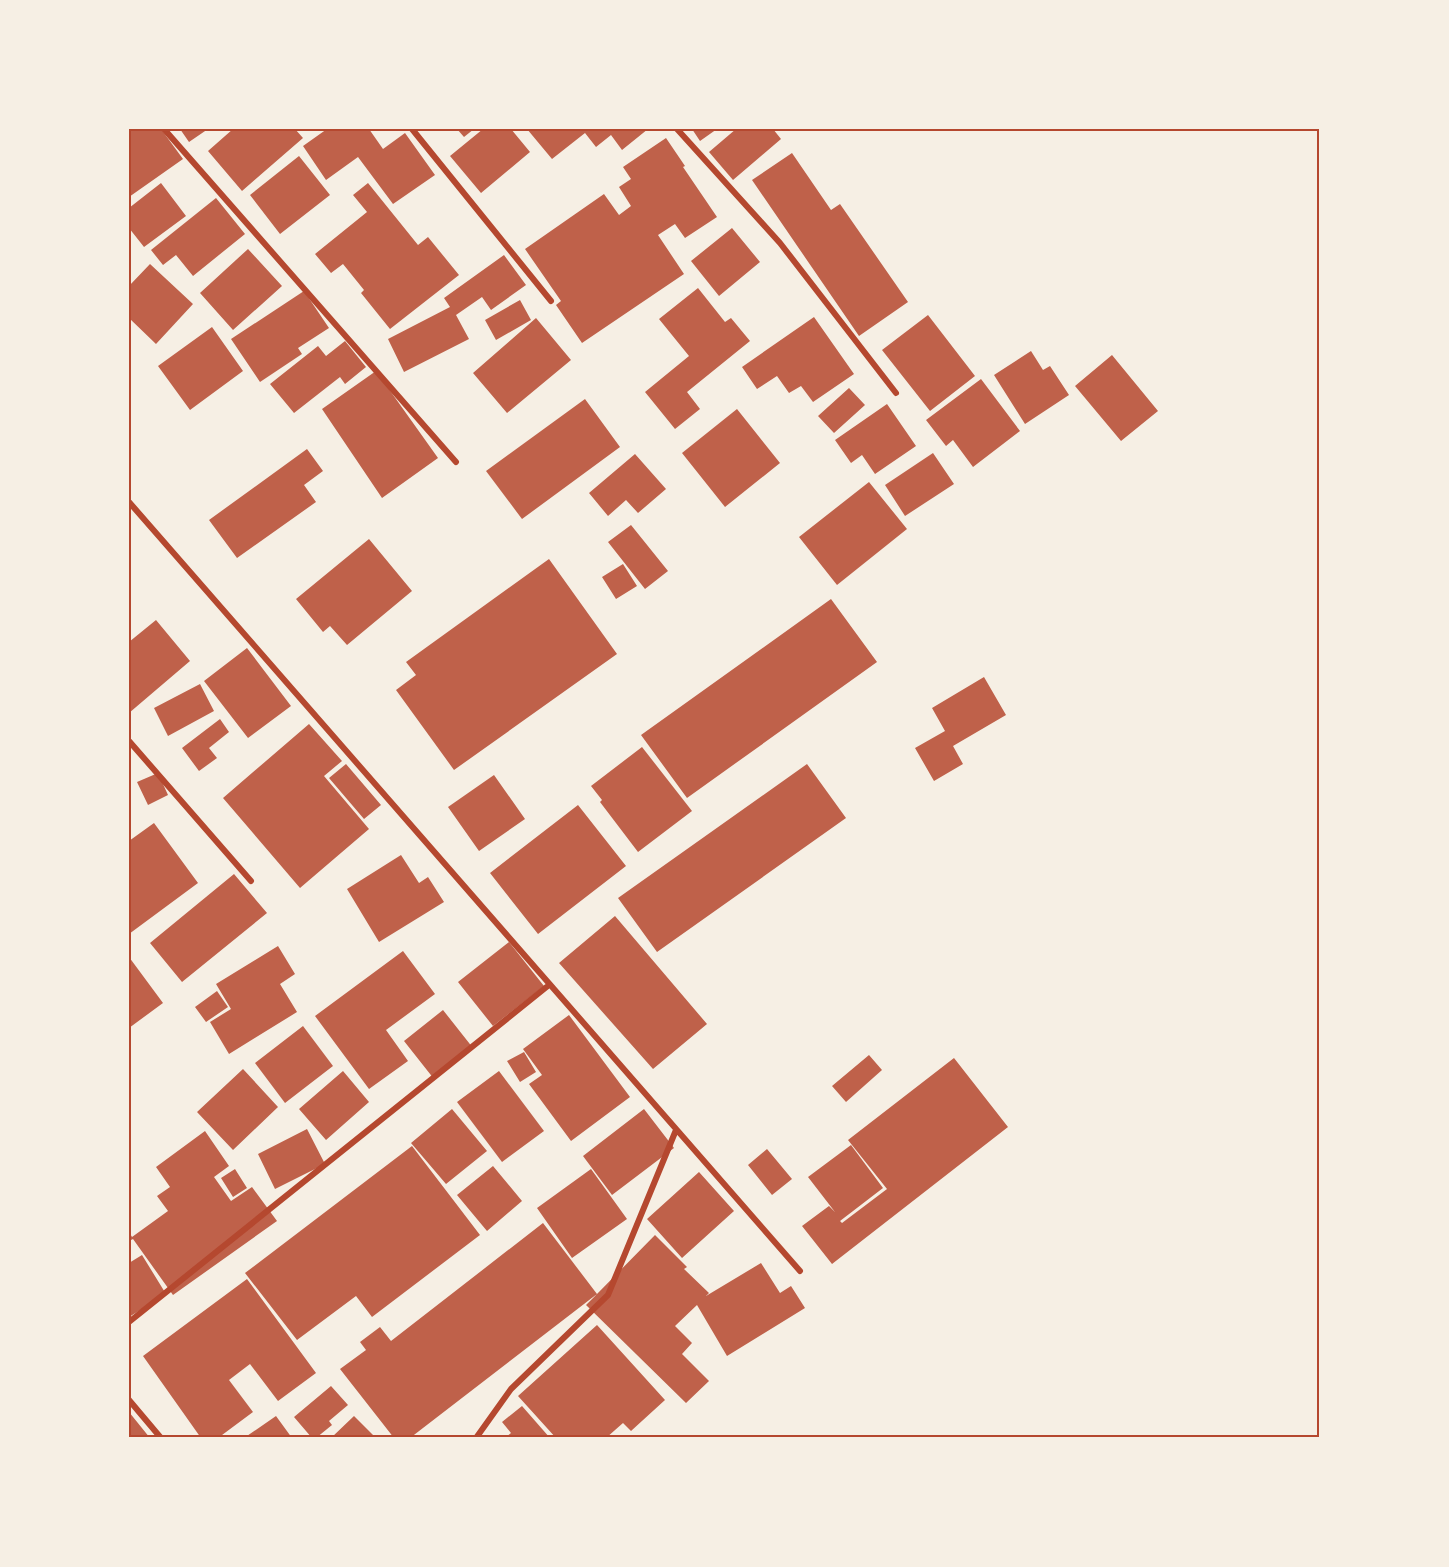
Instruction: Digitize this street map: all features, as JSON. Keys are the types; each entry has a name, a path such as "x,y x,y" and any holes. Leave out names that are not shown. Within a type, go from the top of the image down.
{"street":[{"path":"164,129 456,462"},
{"path":"412,129 551,301"},
{"path":"677,129 780,243 896,393"},
{"path":"129,502 800,1271"},
{"path":"129,741 251,881"},
{"path":"129,1322 549,985"},
{"path":"476,1438 511,1389 608,1295 676,1130"},
{"path":"129,1400 161,1438"}],"building":[{"path":"129,129 161,129 183,159 129,197"},
{"path":"180,129 208,129 189,142"},
{"path":"233,129 295,129 303,138 242,191 208,151"},
{"path":"327,129 369,129 383,149 405,133 435,175 393,204 358,157 326,180 303,146"},
{"path":"457,129 474,129 464,137"},
{"path":"483,129 511,129 530,152 481,193 450,156"},
{"path":"527,129 648,129 622,150 611,135 596,147 585,133 552,159"},
{"path":"692,129 717,129 700,141"},
{"path":"736,129 773,129 781,139 733,180 709,152"},
{"path":"666,138 717,217 685,238 675,224 658,235 684,274 582,343 556,305 561,301 525,249 604,194 619,215 631,206 619,187 631,179 623,167"},
{"path":"792,153 831,210 840,204 908,302 859,336 752,180"},
{"path":"299,156 330,195 280,234 250,195"},
{"path":"161,183 186,216 144,247 129,228 129,208"},
{"path":"368,183 418,245 428,237 459,275 390,329 361,293 364,290 343,264 331,273 315,254 367,212 353,195"},
{"path":"216,198 245,234 193,276 176,255 163,265 151,250"},
{"path":"732,228 760,262 719,296 691,261"},
{"path":"248,249 282,286 233,330 200,293"},
{"path":"504,255 526,285 491,310 482,297 456,315 469,339 404,372 388,339 450,307 444,298"},
{"path":"150,264 193,304 156,344 129,318 129,286"},
{"path":"698,288 725,322 731,318 750,341 687,392 700,409 675,429 645,392 689,356 659,319"},
{"path":"304,291 329,328 298,348 302,354 260,382 231,339"},
{"path":"520,300 531,320 496,340 485,320"},
{"path":"928,315 975,376 930,411 882,350"},
{"path":"814,317 854,374 813,402 801,386 789,393 777,376 757,389 742,367"},
{"path":"536,318 571,360 507,413 473,373"},
{"path":"212,327 243,371 190,410 158,366"},
{"path":"345,341 366,367 345,384 340,377 294,413 270,384 318,346 326,356"},
{"path":"1031,351 1043,370 1050,366 1069,395 1025,424 994,375"},
{"path":"1112,355 1158,411 1121,441 1075,386"},
{"path":"376,371 438,458 382,498 322,409"},
{"path":"981,379 1020,431 973,467 953,440 946,446 926,420"},
{"path":"849,388 865,405 834,433 818,416"},
{"path":"585,399 620,447 522,519 486,471"},
{"path":"887,404 916,446 875,474 862,455 851,463 835,440"},
{"path":"737,409 780,463 725,507 682,453"},
{"path":"307,449 323,471 304,485 316,502 237,558 209,520"},
{"path":"933,453 954,484 905,516 885,485"},
{"path":"635,454 666,489 638,513 626,500 608,516 589,493"},
{"path":"869,482 907,529 837,585 799,537"},
{"path":"631,525 668,571 645,589 608,542"},
{"path":"369,539 412,591 347,645 330,626 323,632 296,599"},
{"path":"549,559 617,654 454,770 396,690 416,675 406,662"},
{"path":"623,564 637,586 616,599 602,577"},
{"path":"831,599 877,662 687,798 641,735"},
{"path":"156,620 190,661 129,713 129,642"},
{"path":"247,648 291,706 248,738 204,681"},
{"path":"984,677 1006,715 953,746 963,764 934,781 915,748 945,731 932,708"},
{"path":"200,684 214,711 168,736 154,708"},
{"path":"220,719 229,732 209,748 217,758 199,771 182,748"},
{"path":"309,724 342,761 324,776 369,829 300,888 223,798"},
{"path":"642,747 692,811 638,852 600,802 602,800 591,786"},
{"path":"346,764 381,805 364,819 329,778"},
{"path":"807,764 846,818 657,952 618,898"},
{"path":"158,773 168,795 148,805 137,782"},
{"path":"494,775 525,819 479,851 448,807"},
{"path":"578,805 626,866 538,934 490,873"},
{"path":"154,823 198,883 129,934 129,841"},
{"path":"401,855 419,883 428,877 444,902 379,942 347,889"},
{"path":"234,874 267,913 182,982 150,943"},
{"path":"615,916 707,1024 653,1069 559,963"},
{"path":"509,942 544,986 493,1026 458,982"},
{"path":"278,946 295,974 280,984 297,1012 229,1054 210,1022 231,1009 216,984"},
{"path":"403,951 435,994 386,1030 408,1061 369,1089 315,1016"},
{"path":"129,957 163,1003 129,1028"},
{"path":"217,991 228,1007 206,1022 195,1007"},
{"path":"443,1010 473,1048 434,1079 404,1041"},
{"path":"569,1015 630,1097 571,1141 529,1084 542,1075 523,1049"},
{"path":"303,1026 333,1066 285,1103 255,1063"},
{"path":"524,1052 536,1072 520,1082 507,1061"},
{"path":"869,1055 882,1070 846,1102 832,1086"},
{"path":"954,1058 1008,1127 832,1264 802,1226 829,1206 835,1212 808,1177 851,1145 883,1188 840,1221 842,1223 887,1189 848,1140"},
{"path":"243,1069 278,1107 233,1150 197,1112"},
{"path":"343,1071 369,1102 326,1140 299,1109"},
{"path":"499,1071 544,1131 502,1162 457,1102"},
{"path":"452,1109 487,1151 446,1184 411,1143"},
{"path":"644,1109 674,1148 612,1195 583,1156"},
{"path":"307,1129 325,1164 275,1189 258,1154"},
{"path":"205,1131 229,1166 214,1177 231,1201 252,1187 277,1221 173,1295 133,1239 129,1241 129,1232 132,1237 168,1211 157,1196 170,1187 156,1167"},
{"path":"412,1146 480,1235 372,1317 356,1296 297,1340 245,1273"},
{"path":"767,1149 792,1179 772,1195 748,1165"},
{"path":"493,1166 522,1201 487,1231 457,1195"},
{"path":"235,1169 247,1188 233,1197 221,1178"},
{"path":"591,1169 627,1219 572,1258 537,1208"},
{"path":"699,1172 734,1211 682,1258 647,1219"},
{"path":"543,1223 597,1294 410,1438 394,1438 340,1369 366,1350 360,1342 380,1327 391,1341"},
{"path":"655,1235 687,1267 684,1269 709,1293 706,1296 761,1263 780,1293 791,1286 805,1308 727,1356 697,1305 675,1326 692,1343 682,1354 709,1381 686,1403 586,1305"},
{"path":"142,1255 166,1294 129,1317 129,1263"},
{"path":"247,1279 316,1373 278,1401 250,1364 229,1380 253,1412 218,1438 201,1438 143,1356"},
{"path":"597,1325 665,1400 631,1431 623,1423 606,1438 556,1438 518,1396"},
{"path":"331,1386 348,1405 329,1421 332,1425 316,1438 312,1438 294,1417"},
{"path":"522,1406 550,1438 505,1438 511,1433 502,1422"},
{"path":"129,1412 150,1438 129,1438"},
{"path":"276,1416 292,1438 244,1438"},
{"path":"354,1416 373,1435 369,1438 331,1438"}]}
